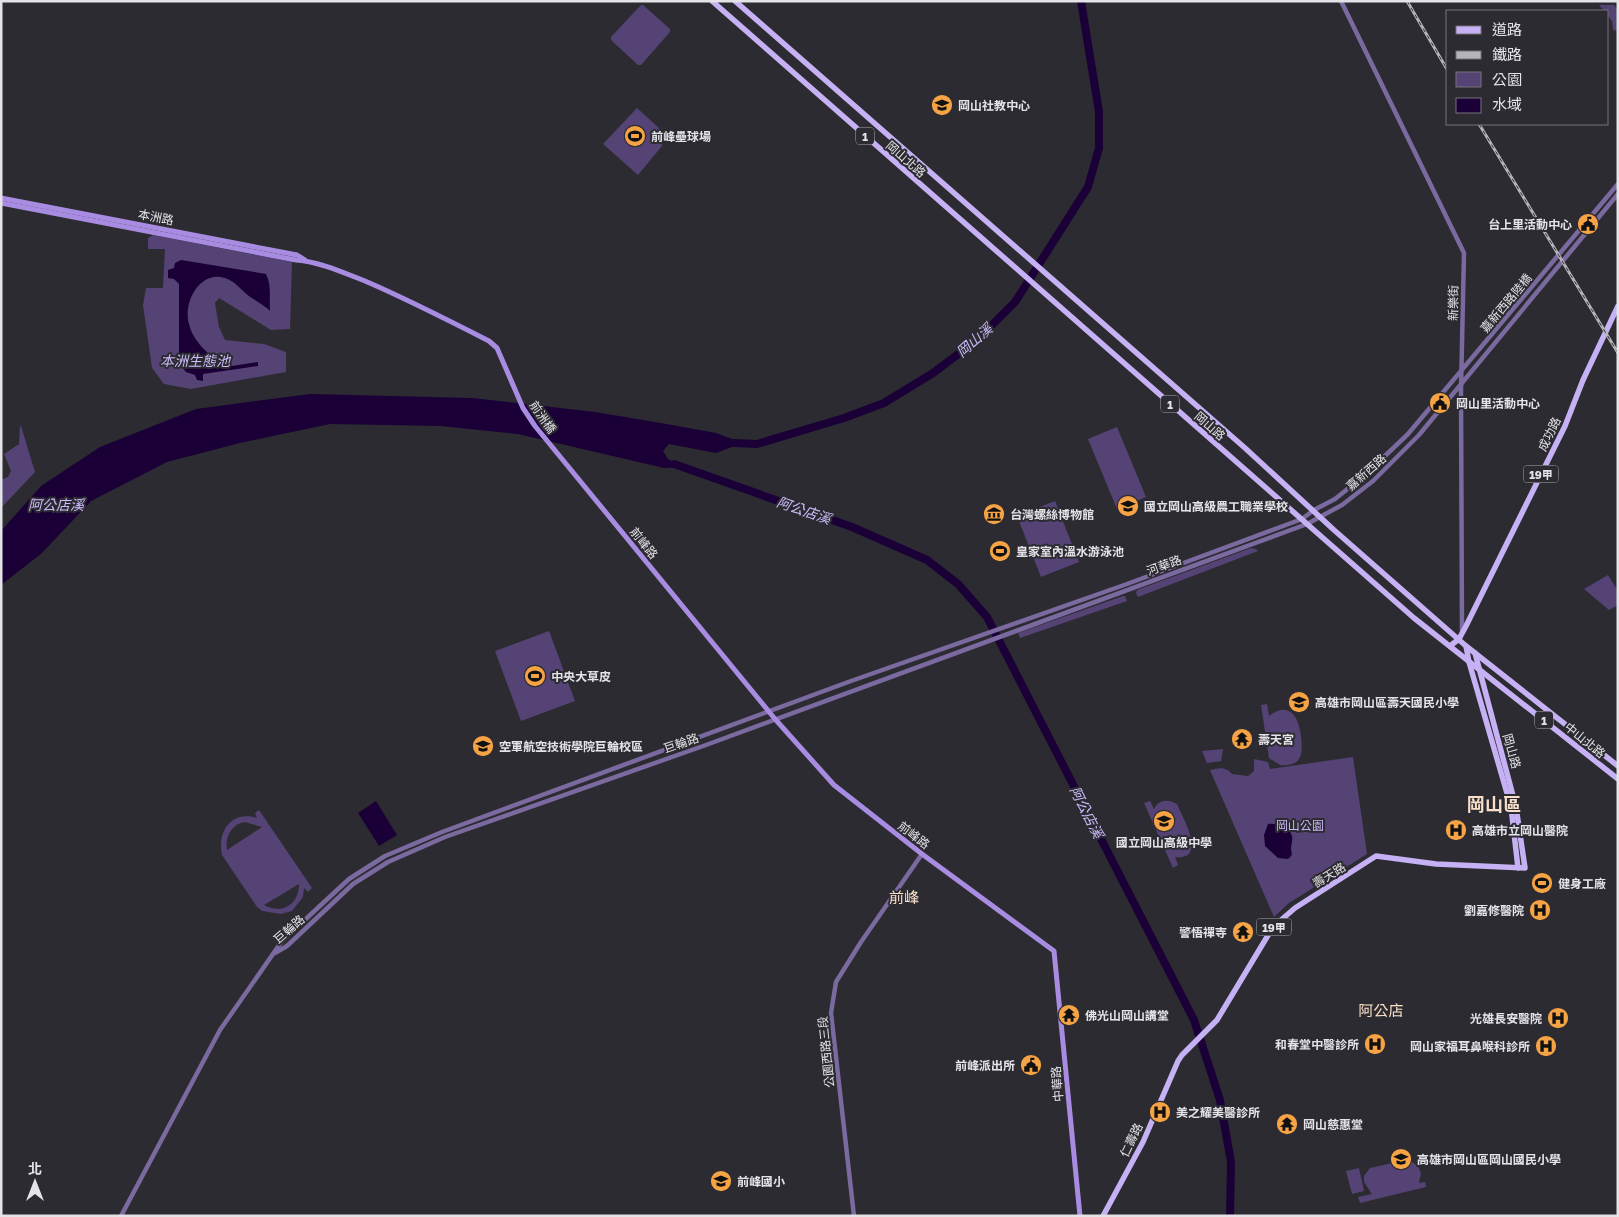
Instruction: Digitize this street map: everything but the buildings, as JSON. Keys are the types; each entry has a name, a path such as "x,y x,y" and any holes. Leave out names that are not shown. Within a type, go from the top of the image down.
{"main road":[{"name":"岡山北路","path":"712,1 1038,289"},
{"name":"岡山北路","path":"736,1 1054,280"},
{"name":"本洲路","path":"1,198 297,255 306,260"},
{"name":"本洲路","path":"1,203 306,260 338,270 394,294 489,341 497,348 509,377"},
{"name":"岡山路","path":"1054,280 1314,510"},
{"name":"岡山路","path":"1038,289 1414,618 1469,662"},
{"name":"成功路","path":"1450,646 1460,637 1565,426 1583,380 1618,306"},
{"name":"前洲橋","path":"509,377 523,408 560,456"},
{"name":"前峰路","path":"560,456 769,711 834,785 922,854 1054,951"},
{"name":"1","path":"1314,510 1460,637 1466,646 1475,653"},
{"name":"岡山路","path":"1466,646 1511,807 1518,868"},
{"name":"岡山路","path":"1475,653 1516,807 1526,868"},
{"name":"中山北路","path":"1475,653 1618,766"},
{"name":"中山北路","path":"1469,662 1618,779"},
{"name":"壽天路","path":"1190,1047 1217,1020 1273,927 1295,908 1376,856 1436,864 1526,868"},
{"name":"中華路","path":"1054,951 1080,1216"},
{"name":"仁壽路","path":"1103,1216 1143,1142 1173,1070 1182,1055 1190,1047"}],"street":[{"name":"新樂街","path":"1341,1 1464,253 1461,382 1460,637"},
{"name":"嘉新西路陸橋","path":"1408,434 1618,184"},
{"name":"嘉新西路陸橋","path":"1419,435 1618,194"},
{"name":"嘉新西路","path":"1314,510 1334,499 1365,474 1408,434"},
{"name":"嘉新西路","path":"1320,516 1342,505 1377,478 1419,435"},
{"name":"河華路","path":"775,718 1014,631 1304,521 1314,510"},
{"name":"河華路","path":"769,711 1320,516"},
{"name":"巨輪路","path":"272,956 282,942 349,879 385,856 442,832 769,711"},
{"name":"巨輪路","path":"272,956 287,946 353,884 388,862 445,837 706,745 775,718"},
{"name":"公園西路三段","path":"854,1215 831,1013 833,996 836,982 848,962 922,854"},
{"path":"122,1216 220,1030 272,956"}],"green space":[{"path":"641,5 670,29 670,32 641,65 638,65 611,40 611,37"},
{"path":"1599,5 1614,5 1618,10 1618,31 1613,30 1609,10 1603,10"},
{"name":"前峰壘球場","path":"637,108 660,129 662,146 638,175 603,144"},
{"path":"153,235 292,262 290,329 271,330 219,298 215,303 219,327 225,340 264,344 286,352 286,372 191,389 164,384 152,368 143,305 146,288 163,288 165,249 148,249 148,238"},
{"path":"20,426 35,472 1,508 1,480 8,477 11,471 4,454 19,444"},
{"path":"1117,427 1146,497 1117,509 1088,439"},
{"path":"1055,501 1079,562 1041,577 1017,516"},
{"path":"1251,548 1258,551 1138,597 1136,593 1137,590"},
{"path":"1608,575 1618,591 1618,605 1609,610 1584,589"},
{"path":"1125,596 1127,601 1020,638 1018,633"},
{"name":"中央大草皮","path":"549,631 575,701 521,721 495,651"},
{"path":"1267,704 1269,716 1276,711 1287,710 1292,713 1298,723 1302,748 1300,758 1293,764 1280,765 1269,758 1261,705"},
{"path":"1223,749 1221,761 1207,763 1202,751"},
{"name":"岡山公園","path":"1353,757 1367,854 1289,903 1274,917 1210,770 1222,768 1232,774 1248,776 1254,771 1254,759 1268,762 1270,769"},
{"path":"1150,801 1154,809 1158,803 1164,801 1177,804 1188,828 1192,846 1190,852 1185,856 1175,857 1178,865 1173,868 1144,803"},
{"path":"259,810 312,888 308,892 304,888 303,897 292,911 281,914 262,911 257,907 222,855 222,838 228,825 240,817 257,818 255,813","holes":["245,822 262,827 227,850 227,840 230,832 236,825","299,884 296,897 289,906 277,909 264,905"]},
{"path":"1406,1160 1419,1168 1421,1173 1419,1183 1425,1182 1426,1187 1360,1203 1358,1197 1372,1194 1364,1182 1364,1176 1370,1168"},
{"path":"1359,1168 1364,1191 1352,1194 1346,1171"}],"water":[{"name":"本洲生態池","path":"181,260 266,274 270,288 270,311 250,297 235,283 220,277 212,277 199,285 190,300 188,308 189,324 194,337 214,358 226,367 258,362 258,366 203,374 203,381 197,380 195,375 186,372 179,363 179,284 174,279 168,278 168,270 174,268 175,263"},
{"name":"阿公店溪","path":"310,394 472,398 595,412 716,433 743,443 716,453 669,444 663,451 668,459 683,467 664,468 518,434 441,426 330,424 240,443 167,462 91,501 42,553 1,585 1,531 41,486 100,447 196,409"},
{"path":"376,801 397,835 379,846 358,813"},
{"path":"1268,824 1282,826 1291,833 1292,854 1288,859 1278,858 1265,846 1264,835"}],"waterway":[{"name":"岡山溪","path":"734,443 757,444 844,418 884,403 933,373 977,340 1015,302 1088,187 1099,148 1099,112 1081,1"},
{"name":"阿公店溪","path":"674,464 852,527 927,560 958,584 987,617 1194,1020 1220,1100 1231,1162 1230,1216"}],"railway":[{"path":"1407,1 1446,68"},
{"path":"1480,125 1618,353"}],"place":[{"name":"岡山社教中心","path":"942,105"},
{"name":"前峰壘球場","path":"635,136"},
{"name":"台上里活動中心","path":"1588,224"},
{"name":"岡山里活動中心","path":"1440,403"},
{"name":"國立岡山高級農工職業學校","path":"1128,506"},
{"name":"台灣螺絲博物館","path":"994,514"},
{"name":"皇家室內溫水游泳池","path":"1000,551"},
{"name":"中央大草皮","path":"535,676"},
{"name":"高雄市岡山區壽天國民小學","path":"1299,702"},
{"name":"壽天宮","path":"1242,739"},
{"name":"空軍航空技術學院巨輪校區","path":"483,746"},
{"name":"國立岡山高級中學","path":"1164,821"},
{"name":"高雄市立岡山醫院","path":"1456,830"},
{"name":"健身工廠","path":"1542,883"},
{"name":"劉嘉修醫院","path":"1540,910"},
{"name":"警悟禪寺","path":"1243,932"},
{"name":"佛光山岡山講堂","path":"1069,1015"},
{"name":"光雄長安醫院","path":"1558,1018"},
{"name":"和春堂中醫診所","path":"1375,1044"},
{"name":"岡山家福耳鼻喉科診所","path":"1546,1046"},
{"name":"前峰派出所","path":"1031,1065"},
{"name":"美之耀美醫診所","path":"1160,1112"},
{"name":"岡山慈惠堂","path":"1287,1124"},
{"name":"高雄市岡山區岡山國民小學","path":"1401,1159"},
{"name":"前峰國小","path":"721,1181"}],"district":[{"name":"岡山區","path":"1494,804"},
{"name":"前峰","path":"904,897"},
{"name":"阿公店","path":"1381,1010"}]}
